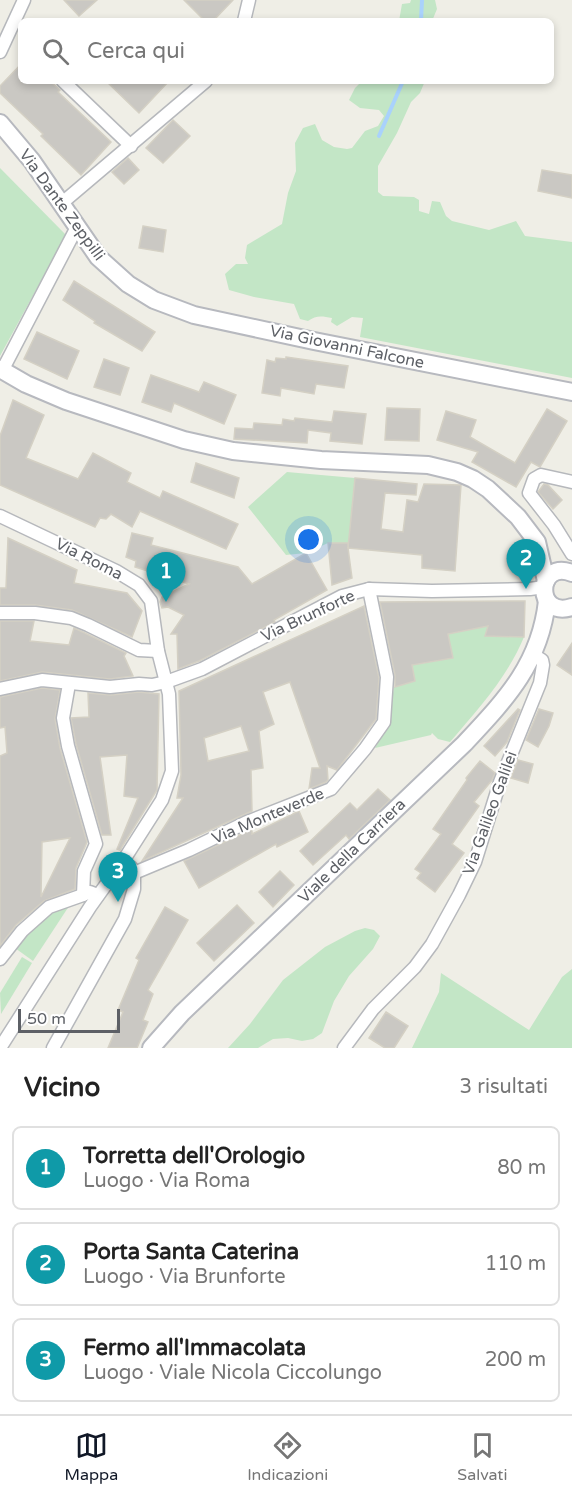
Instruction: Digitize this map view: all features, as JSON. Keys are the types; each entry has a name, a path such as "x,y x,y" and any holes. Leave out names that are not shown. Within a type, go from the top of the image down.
{"main road":[{"name":"Via Dante Zeppilli","path":"0,123 32,161 98,258 128,284"},
{"name":"Via Giovanni Falcone","path":"128,284 154,300 194,315 572,392"},
{"path":"1,370 66,401 184,440 233,451 321,460 428,465 458,472 474,479 504,502 537,542 569,571"},
{"path":"537,542 546,589 555,608 569,608"},
{"path":"546,589 553,573 569,571"},
{"name":"Viale della Carriera","path":"536,649 545,620 546,589"},
{"name":"Viale della Carriera","path":"151,1048 182,1013 464,744 506,697 536,649 569,608"}],"street":[{"path":"0,52 24,0"},
{"path":"245,18 249,0"},
{"path":"10,30 18,37"},
{"path":"66,84 131,146"},
{"path":"62,203 203,84"},
{"path":"1,370 77,227"},
{"path":"572,482 537,476 531,484 529,493 554,525 572,554"},
{"name":"Via Roma","path":"0,516 116,571 139,585 151,601 158,651 169,681 172,771 162,800 126,858 98,895 0,1048"},
{"name":"Via Brunforte","path":"0,688 42,680 110,687 152,685 169,681 202,669 342,596 369,589 432,591 546,589"},
{"name":"Via Monteverde","path":"134,873 247,822 331,789 365,749 384,722 387,677 369,589"},
{"path":"0,613 35,613 71,618 139,650 158,651"},
{"name":"Via Galileo Galilei","path":"344,1048 373,1009 415,967 432,944 475,862 500,782 540,683 543,665 536,649"},
{"path":"69,684 63,718 68,746 96,844 84,871 84,895"},
{"path":"53,1048 125,919 134,889 134,873 126,858"},
{"path":"0,959 22,931 49,906 90,892 98,895"}],"green space":[{"path":"411,0 435,0 437,9 433,18 400,18 402,4 410,3"},
{"path":"359,84 424,84 420,93 411,102 378,166 378,192 383,196 414,197 419,200 419,211 429,214 432,201 440,202 446,216 452,221 489,230 516,221 525,236 572,242 572,378 360,337 363,318 352,317 337,326 331,322 332,318 328,317 316,317 308,321 300,319 294,304 229,290 225,274 236,264 248,264 245,258 247,245 282,224 288,193 296,171 295,143 303,128 315,124 322,140 334,147 347,149 352,148 365,131 378,126 384,116 379,110 360,108 349,100"},
{"path":"0,168 66,235 0,356"},
{"path":"287,472 355,478 349,543 328,543 306,553 286,555 248,507"},
{"path":"488,626 486,636 524,637 500,680 450,742 438,739 432,733 375,748 388,725 394,687 415,681 407,633 420,664 452,658 448,634"},
{"path":"73,900 33,961 15,948 50,909"},
{"path":"365,928 374,930 380,936 373,949 349,976 334,1001 322,1033 313,1039 302,1041 288,1038 273,1039 258,1048 228,1048 250,1024 283,980 325,947"},
{"path":"22,957 32,963 1,1014 0,993"},
{"path":"572,969 572,1048 412,1048 439,992 441,973 529,1030 562,977"}],"building":[{"path":"64,0 97,0 79,16"},
{"path":"184,0 233,0 216,18 202,18"},
{"path":"18,67 18,84 53,84 60,90 58,92 111,142 81,175 0,93 0,86"},
{"path":"109,84 166,84 139,113"},
{"path":"173,120 190,136 163,163 146,148"},
{"path":"128,158 139,170 124,184 112,172"},
{"path":"542,170 572,175 572,198 538,191"},
{"path":"143,226 166,230 163,252 139,248"},
{"path":"74,281 155,332 142,351 94,323 95,321 63,300"},
{"path":"37,332 79,351 67,379 24,359"},
{"path":"286,357 348,366 344,388 316,384 314,394 281,388 280,396 262,393 267,360 275,362 276,358 286,359"},
{"path":"104,359 129,368 120,395 94,387"},
{"path":"151,375 199,392 204,382 236,395 224,424 174,403 171,412 142,402"},
{"path":"13,400 44,415 26,458 78,479 93,453 131,473 127,482 160,498 163,491 238,524 226,549 140,511 132,527 111,514 106,519 100,518 95,527 0,485 0,436"},
{"path":"387,408 420,409 419,441 385,440"},
{"path":"547,409 567,421 540,467 531,462 516,487 472,462 478,452 437,440 446,411 476,420 470,437 515,463"},
{"path":"334,411 366,414 362,444 330,441 331,433 308,430 307,443 234,439 235,428 253,429 254,423 282,425 283,419 294,421 295,418 332,422"},
{"path":"196,463 239,478 234,498 191,482"},
{"path":"355,478 417,484 416,495 385,493 381,529 403,532 407,500 418,502 424,484 461,485 455,571 422,568 422,555 348,548"},
{"path":"544,484 548,485 562,500 553,509 538,492"},
{"path":"132,533 153,538 151,545 238,567 252,584 306,553 327,590 274,620 275,622 199,661 178,669 177,634 171,634 184,615 168,607 162,608 160,602 162,597 189,584 135,567 136,561 126,557"},
{"path":"8,538 77,570 74,583 127,593 142,611 132,637 72,610 35,605 0,605 0,588 6,588"},
{"path":"328,543 348,543 352,578 332,585"},
{"path":"525,601 524,637 485,636 488,626 448,634 453,658 412,665 415,681 395,687 395,675 380,602"},
{"path":"364,606 379,678 376,719 337,770 327,766 328,780 309,789 312,768 320,768 290,682 263,692 274,724 259,731 263,768 251,770 252,811 142,861 183,798 177,798 181,775 179,691","holes":["241,726 249,751 208,761 204,738"]},
{"path":"0,621 34,621 30,641 69,645 74,628 126,653 124,656 133,676 110,679 42,672 0,681"},
{"path":"572,643 572,675 557,665"},
{"path":"42,688 60,690 55,719 60,748 87,842 76,868 75,889 44,901 16,925 0,946 0,756 7,753 5,727 0,728 0,697","holes":["70,838 41,897 42,842"]},
{"path":"139,692 159,694 157,790 120,850 117,849 138,798 124,796 127,755 100,757 111,835 102,835 76,744 71,718 89,717 88,693 111,695"},
{"path":"518,709 520,710 507,742 495,756 484,746"},
{"path":"539,709 553,713 538,747 526,740"},
{"path":"518,760 533,764 528,783 511,778"},
{"path":"480,761 495,773 474,802 479,806 452,844 464,853 435,892 417,878 421,873 415,869 441,834 433,829 467,780 466,778"},
{"path":"378,789 390,800 349,839 346,835 313,865 300,851 350,803 357,810"},
{"path":"299,811 308,832 277,847 276,844 199,888 184,861 252,829 252,834"},
{"path":"280,871 294,885 273,907 259,892"},
{"path":"237,905 254,923 214,961 197,943"},
{"path":"165,907 188,920 148,990 153,994 143,1020 148,1022 137,1048 108,1048 123,1012 118,1010 139,960 136,958"},
{"path":"386,1012 408,1026 394,1048 385,1048 369,1038"}],"waterway":[{"path":"421,18 422,0"},
{"path":"379,136 402,84"}],"place":[{"name":"Porta Santa Caterina","path":"526,589"},
{"name":"Torretta dell'Orologio","path":"166,602"},
{"name":"Fermo all'Immacolata","path":"118,902"}]}
